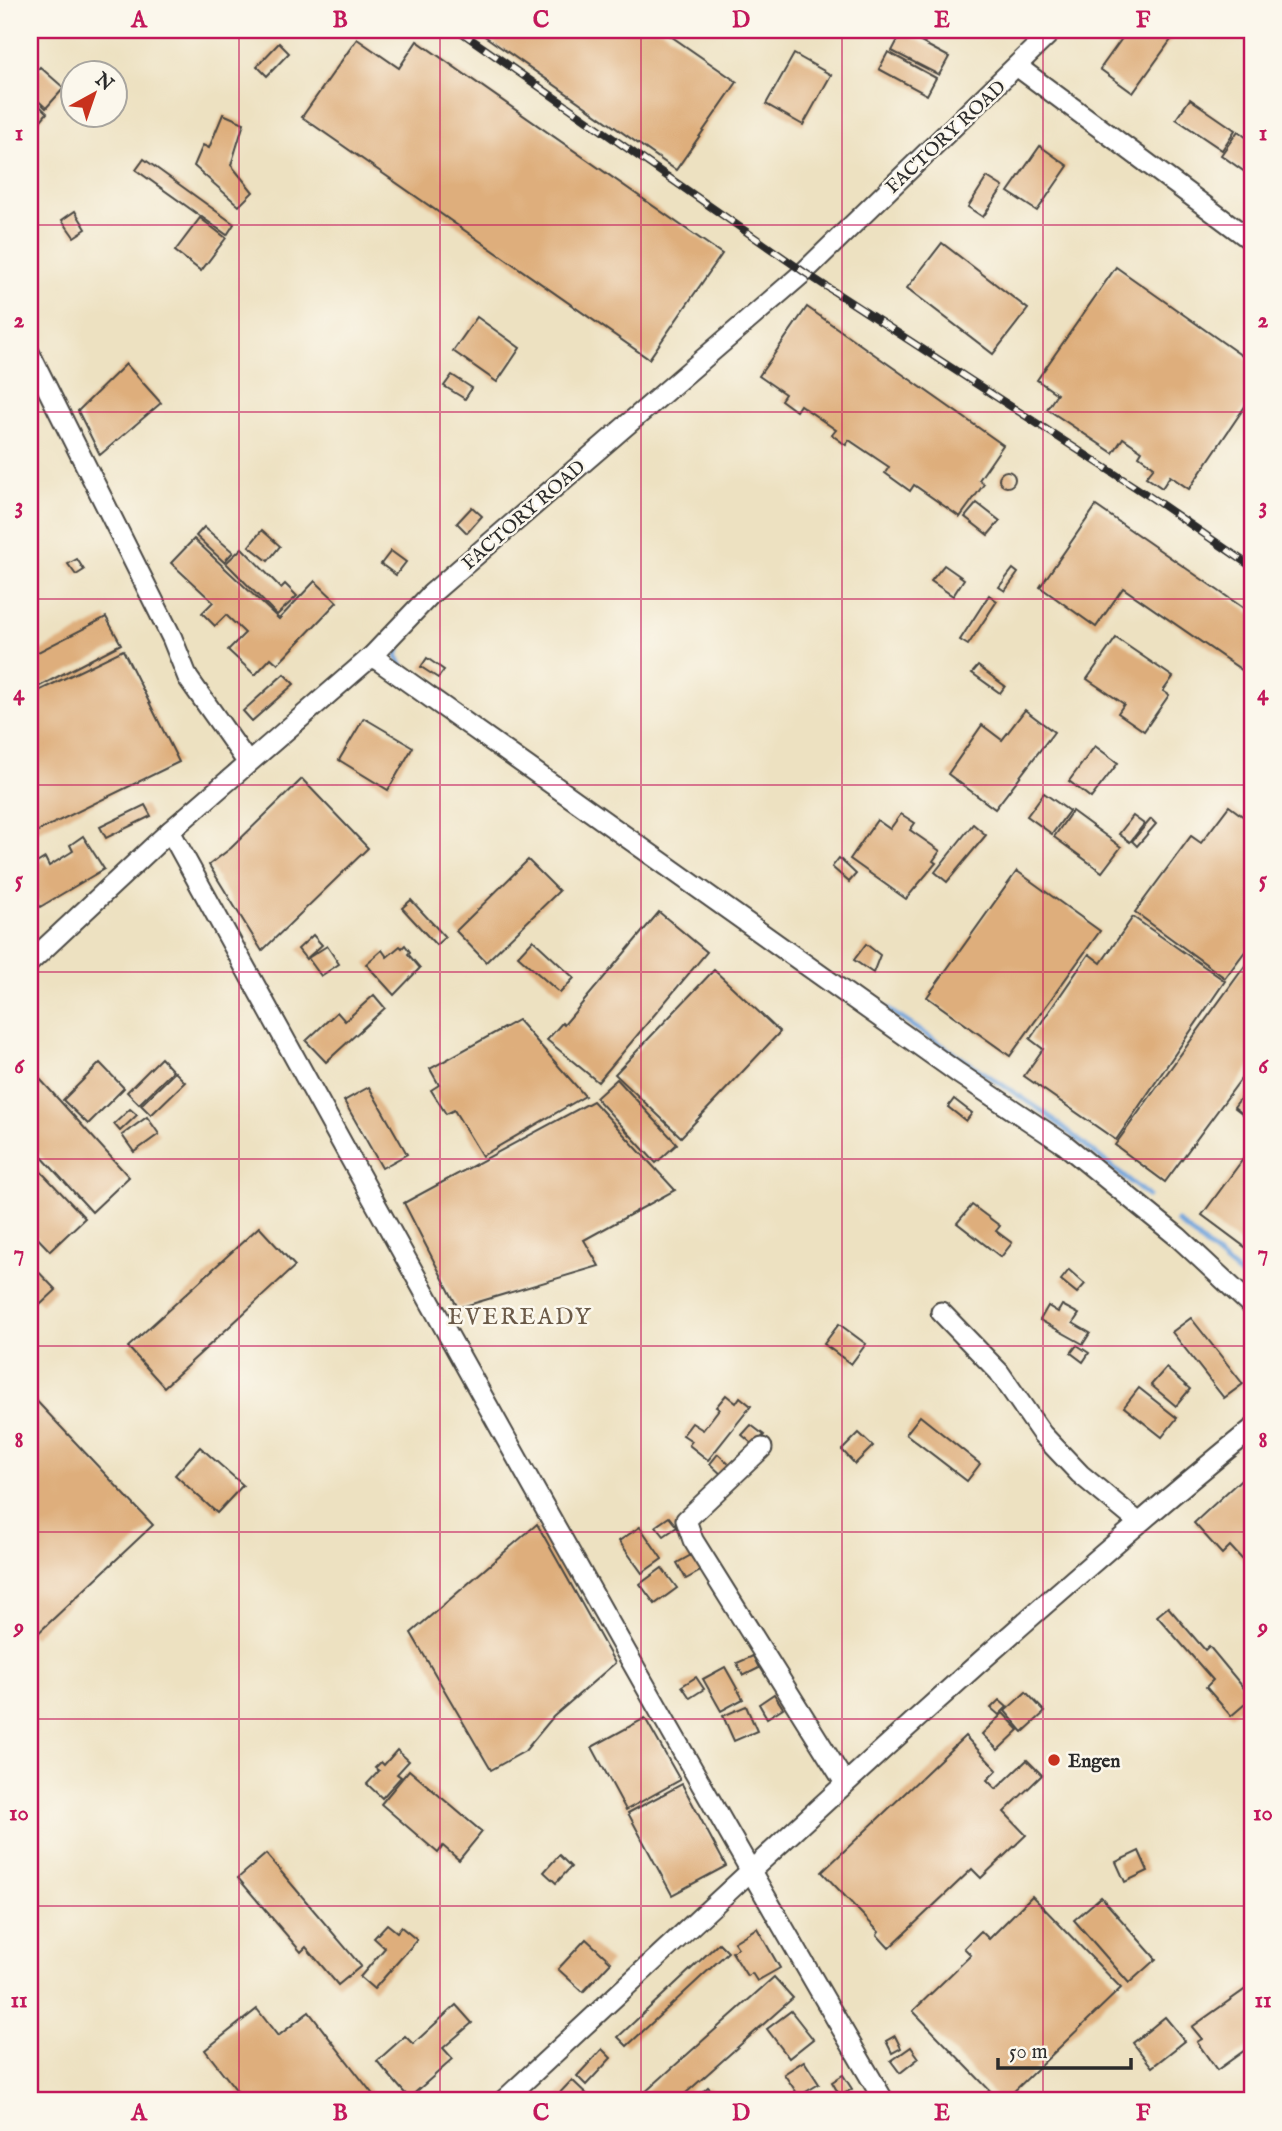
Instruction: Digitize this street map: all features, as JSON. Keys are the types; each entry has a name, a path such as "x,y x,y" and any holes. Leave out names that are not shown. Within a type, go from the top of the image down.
{"street":[{"name":"FACTORY ROAD","path":"30,962 170,831 372,656 441,585 804,272 932,145 1018,67 1053,30"},
{"path":"1018,67 1252,241"},
{"path":"30,354 172,638 188,678 248,764"},
{"path":"372,656 958,1073 1064,1143 1178,1237 1252,1306"},
{"path":"170,831 420,1287 750,1872 884,2101"},
{"path":"941,1312 999,1373 1052,1444 1080,1475 1138,1522"},
{"path":"503,2101 845,1783 1138,1522 1252,1429"},
{"path":"762,1448 686,1520 693,1540 845,1783"}],"building":[{"path":"476,30 662,30 737,82 676,170"},
{"path":"1128,30 1178,30 1133,93 1100,69"},
{"path":"902,32 949,57 939,75 892,51"},
{"path":"357,39 399,68 417,41 722,254 649,359 302,117"},
{"path":"279,43 289,53 267,76 257,66"},
{"path":"888,52 936,78 927,95 879,69"},
{"path":"794,54 831,75 803,125 766,104"},
{"path":"40,67 60,84 60,92 46,108 30,93 30,78"},
{"path":"30,97 47,113 30,133"},
{"path":"1190,99 1235,130 1222,150 1176,119"},
{"path":"223,114 244,123 231,165 253,192 239,206 194,166 203,145 209,148"},
{"path":"1238,131 1252,142 1252,177 1221,155"},
{"path":"1040,146 1068,166 1037,211 1008,192"},
{"path":"144,159 234,224 227,235 136,170"},
{"path":"987,177 1003,187 983,217 968,207"},
{"path":"75,211 86,229 74,237 62,220"},
{"path":"200,218 226,238 201,271 175,251"},
{"path":"942,243 1028,309 993,354 907,288"},
{"path":"1116,267 1252,363 1252,396 1189,489 1170,476 1162,488 1146,477 1154,467 1139,456 1142,451 1123,438 1113,453 1047,409 1057,394 1037,380"},
{"path":"807,307 1003,445 979,480 984,484 960,517 914,485 910,491 885,473 889,467 849,440 846,445 832,435 836,430 800,405 796,411 781,400 785,394 759,376"},
{"path":"477,317 520,348 497,382 453,351"},
{"path":"126,364 161,403 100,455 78,411"},
{"path":"452,375 472,388 465,399 444,386"},
{"path":"1007,471 1015,479 1007,487 999,479"},
{"path":"977,503 1000,521 988,535 965,517"},
{"path":"1096,506 1252,614 1252,677 1123,588 1096,627 1040,587"},
{"path":"472,507 482,516 467,533 457,523"},
{"path":"204,527 233,552 224,562 196,536"},
{"path":"262,530 280,546 268,561 249,546"},
{"path":"194,539 279,619 315,581 337,602 278,664 271,658 255,675 228,650 245,633 226,615 215,626 202,613 213,602 171,563"},
{"path":"242,548 281,588 285,584 297,596 277,615 226,563"},
{"path":"391,551 406,562 396,575 381,564"},
{"path":"77,559 84,570 76,575 68,564"},
{"path":"944,565 964,579 953,596 931,581"},
{"path":"1013,569 1018,573 1005,591 999,587"},
{"path":"989,595 997,601 968,645 960,640"},
{"path":"106,617 121,644 30,691 30,656"},
{"path":"1116,638 1173,677 1163,691 1169,695 1144,731 1118,713 1124,704 1087,679"},
{"path":"123,650 179,762 30,835 30,695"},
{"path":"427,658 444,670 438,678 421,667"},
{"path":"978,666 1005,686 1000,693 972,673"},
{"path":"284,674 294,684 252,721 243,711"},
{"path":"1025,710 1054,732 995,809 948,774 982,725 1002,740"},
{"path":"364,718 413,747 388,790 339,760"},
{"path":"1095,746 1118,763 1091,798 1069,781"},
{"path":"302,779 368,848 262,951 209,865 231,848"},
{"path":"1044,793 1069,811 1052,834 1027,816"},
{"path":"145,805 151,816 106,838 100,827"},
{"path":"1229,806 1252,823 1252,942 1225,978 1135,912 1191,836 1201,843"},
{"path":"1072,811 1121,847 1102,872 1054,837"},
{"path":"901,814 915,823 910,830 940,851 933,861 936,863 906,899 850,859 877,820 890,829"},
{"path":"1133,816 1144,824 1130,842 1119,834"},
{"path":"1151,819 1156,824 1137,846 1132,841"},
{"path":"973,824 986,835 947,882 935,872"},
{"path":"83,836 104,869 40,907 30,890 30,867 45,858 49,866 73,851 70,845"},
{"path":"839,858 856,874 849,882 832,867"},
{"path":"528,860 559,891 486,962 456,931"},
{"path":"1017,871 1100,931 1010,1056 927,997"},
{"path":"411,900 445,937 436,945 402,908"},
{"path":"659,912 707,952 598,1082 547,1040 562,1023 564,1025"},
{"path":"1133,917 1225,981 1116,1140 1024,1076 1043,1049 1030,1039 1089,954 1101,963"},
{"path":"313,935 322,945 306,959 298,949"},
{"path":"533,940 574,978 560,993 518,956"},
{"path":"866,944 880,955 873,973 854,960"},
{"path":"405,945 410,952 408,954 420,968 394,995 366,964 382,950 387,957"},
{"path":"327,946 339,964 321,976 308,958"},
{"path":"1252,956 1252,1064 1165,1182 1115,1145"},
{"path":"714,970 780,1032 681,1137 615,1074"},
{"path":"374,995 385,1008 326,1062 306,1041 337,1012 345,1021"},
{"path":"518,1020 585,1096 482,1156 454,1110 446,1114 431,1090 439,1085 430,1069"},
{"path":"161,1058 173,1071 139,1104 127,1092"},
{"path":"100,1063 124,1088 88,1124 63,1100"},
{"path":"175,1072 185,1082 151,1115 141,1105"},
{"path":"40,1079 129,1177 92,1212 30,1144 30,1088"},
{"path":"617,1079 677,1144 656,1163 596,1098"},
{"path":"1252,1083 1252,1121 1234,1107"},
{"path":"369,1087 407,1154 382,1168 344,1101"},
{"path":"954,1099 972,1113 966,1121 948,1107"},
{"path":"593,1101 675,1190 584,1240 599,1266 458,1308 404,1203"},
{"path":"130,1109 137,1115 120,1131 114,1124"},
{"path":"147,1117 159,1134 134,1152 122,1135"},
{"path":"1252,1147 1252,1238 1245,1247 1202,1215"},
{"path":"30,1160 85,1218 50,1251 30,1230"},
{"path":"972,1205 1000,1226 996,1231 1012,1243 1001,1257 957,1223"},
{"path":"259,1227 295,1266 164,1387 128,1347"},
{"path":"30,1263 56,1290 41,1304 30,1291"},
{"path":"1069,1270 1085,1284 1077,1293 1061,1280"},
{"path":"1062,1305 1079,1314 1073,1323 1090,1333 1083,1344 1040,1320 1048,1306 1058,1312"},
{"path":"1191,1318 1243,1384 1224,1398 1172,1332"},
{"path":"839,1324 866,1344 851,1364 824,1344"},
{"path":"1077,1345 1089,1353 1083,1362 1071,1353"},
{"path":"1166,1368 1190,1389 1176,1406 1151,1385"},
{"path":"1139,1388 1177,1418 1162,1437 1124,1407"},
{"path":"30,1394 153,1525 34,1637 30,1633"},
{"path":"726,1395 736,1403 740,1397 751,1406 708,1460 689,1445 692,1441 683,1435 692,1423 703,1430"},
{"path":"920,1416 980,1464 967,1481 906,1434"},
{"path":"751,1425 764,1435 755,1446 742,1435"},
{"path":"859,1433 873,1446 855,1464 842,1450"},
{"path":"200,1447 243,1485 217,1513 175,1475"},
{"path":"718,1454 731,1466 723,1476 710,1464"},
{"path":"1252,1469 1252,1570 1230,1546 1222,1554 1194,1523"},
{"path":"669,1517 677,1527 664,1536 656,1526"},
{"path":"537,1524 615,1663 553,1717 525,1751 491,1770 411,1633"},
{"path":"640,1527 662,1559 642,1573 619,1541"},
{"path":"693,1554 702,1570 686,1579 677,1563"},
{"path":"662,1568 677,1588 655,1604 640,1584"},
{"path":"1168,1607 1205,1650 1209,1646 1252,1698 1231,1716 1206,1687 1213,1680 1157,1616"},
{"path":"753,1656 759,1668 743,1676 737,1663"},
{"path":"725,1667 743,1699 721,1711 703,1679"},
{"path":"696,1677 704,1689 690,1698 682,1686"},
{"path":"1026,1692 1045,1712 1023,1732 1005,1711"},
{"path":"774,1694 783,1708 767,1718 759,1704"},
{"path":"999,1700 1007,1707 999,1715 991,1708"},
{"path":"746,1706 757,1731 734,1741 723,1716"},
{"path":"1003,1713 1019,1730 998,1750 982,1734"},
{"path":"645,1718 680,1780 626,1810 592,1747"},
{"path":"965,1736 997,1770 987,1780 996,1789 1027,1760 1042,1775 1004,1812 1026,1835 981,1878 972,1869 889,1948 877,1935 879,1932 822,1872"},
{"path":"397,1750 409,1761 397,1774 401,1777 382,1798 367,1784 379,1771 375,1768 381,1762 384,1765"},
{"path":"409,1770 482,1832 459,1860 443,1846 438,1853 381,1804"},
{"path":"682,1784 726,1866 672,1895 628,1813"},
{"path":"1139,1851 1148,1871 1125,1882 1116,1862"},
{"path":"266,1854 361,1966 338,1985 306,1947 301,1952 238,1878"},
{"path":"559,1855 571,1867 556,1883 544,1872"},
{"path":"1032,1896 1121,1988 1004,2101 1000,2101 913,2011 971,1955 964,1948 981,1931 989,1939"},
{"path":"1101,1897 1156,1959 1129,1983 1074,1920"},
{"path":"387,1924 397,1932 401,1927 417,1940 374,1989 360,1977 385,1948 374,1938"},
{"path":"757,1928 780,1968 757,1981 752,1973 747,1976 732,1952 738,1948 734,1942"},
{"path":"586,1939 611,1962 583,1992 558,1969"},
{"path":"719,1943 728,1952 627,2046 618,2037"},
{"path":"774,1977 793,1998 677,2101 650,2101 643,2094"},
{"path":"1250,1986 1252,2045 1217,2070 1197,2042 1202,2039 1192,2027"},
{"path":"456,2005 472,2023 443,2048 453,2059 409,2098 377,2061 405,2036 413,2044"},
{"path":"257,2009 278,2036 309,2012 378,2101 233,2101 241,2096 205,2050"},
{"path":"791,2011 813,2039 789,2058 767,2029"},
{"path":"1165,2017 1185,2041 1152,2067 1133,2043"},
{"path":"895,2036 901,2048 892,2053 886,2041"},
{"path":"911,2047 919,2058 900,2073 891,2061"},
{"path":"602,2049 611,2058 586,2085 577,2076"},
{"path":"804,2061 819,2084 799,2096 784,2074"},
{"path":"843,2075 852,2089 840,2096 832,2082"},
{"path":"572,2080 594,2101 553,2100"},
{"path":"708,2087 722,2101 699,2101 696,2098"}],"waterway":[{"path":"399,649 397,657 404,668"},
{"path":"860,991 1045,1113 1148,1196"},
{"path":"1177,1221 1252,1285"}],"railway":[{"path":"458,30 804,272 1155,500 1252,567"}],"place":[{"name":"Engen","path":"1054,1760"}],"district":[{"name":"EVEREADY","path":"520,1316"}]}
